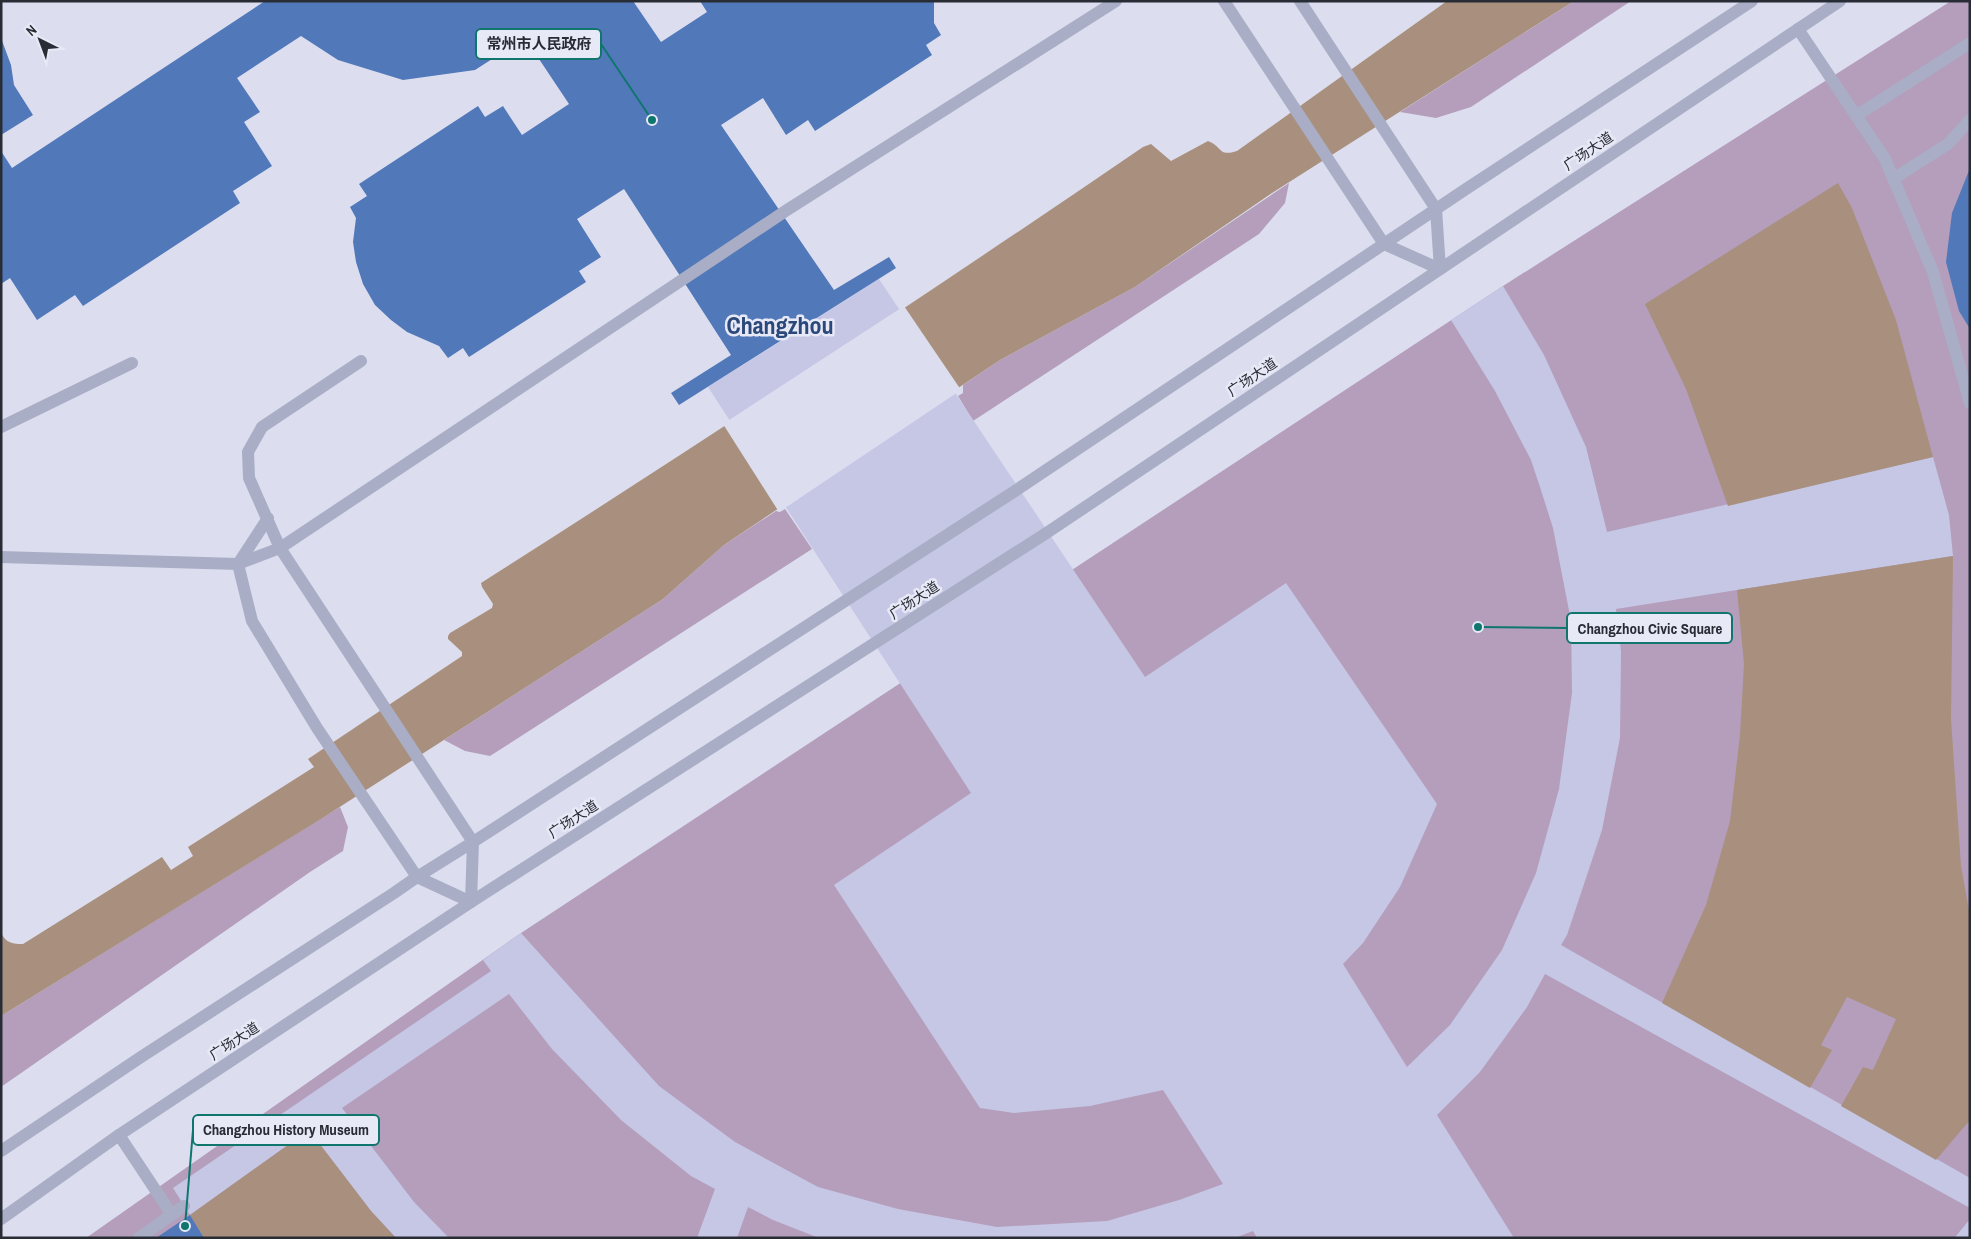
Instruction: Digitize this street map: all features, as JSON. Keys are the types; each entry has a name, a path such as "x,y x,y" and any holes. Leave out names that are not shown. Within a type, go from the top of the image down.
{"street":[{"path":"1,557 238,564 280,548 786,210 1116,1"},
{"path":"1224,1 1384,244 1440,269 1436,209 1300,1"},
{"path":"1,1151 417,876 473,842 1018,489 1436,209 1752,1"},
{"name":"广场大道","path":"1,1219 119,1135 471,902 1048,532 1840,1"},
{"path":"1798,29 1885,159 1933,272 1970,403"},
{"path":"1856,116 1970,43"},
{"path":"1893,179 1948,144 1970,120"},
{"path":"268,518 238,564 252,621 317,728 417,876 471,902 473,842 280,548 268,518 249,478 248,452 262,427 361,362"},
{"path":"1,427 132,363"},
{"path":"119,1135 172,1215"},
{"path":"139,1238 184,1206"}],"shaded area":[{"path":"1447,1 1574,1 1272,193 1135,287 1000,360 724,545 663,599 321,819 1,1016 1,933 10,942 23,944 162,857 171,870 193,856 188,847 314,767 308,759 462,656 462,652 448,639 448,636 492,608 493,604 481,583 814,368 1143,147 1151,144 1171,161 1208,141 1223,152 1231,153 1237,151"},
{"path":"1574,1 1631,1 1471,107 1436,118 1400,112"},
{"path":"1951,1 1970,1 1970,1238 86,1238 521,933 1503,286"},
{"path":"1289,183 1285,203 1259,234 973,421 958,396 963,393 963,385 1000,360 1135,287"},
{"path":"1838,183 1852,208 1896,320 1933,457 1728,506 1686,389 1645,304"},
{"path":"879,279 1145,677 1286,583 1437,804 1400,887 1363,943 1343,964 1407,1067 1450,1025 1502,950 1536,873 1559,789 1572,693 1571,621 1553,528 1540,487 1531,460 1495,391 1451,320 1503,286 1544,355 1586,447 1607,532 1933,457 1949,515 1953,556 1616,609 1621,651 1620,738 1602,830 1567,935 1561,945 1970,1178 1970,1208 1545,974 1527,1007 1480,1072 1437,1115 1514,1238 1257,1238 1253,1231 1235,1238 819,1238 773,1220 748,1207 737,1238 697,1238 715,1189 691,1176 621,1120 552,1049 509,994 342,1108 414,1202 449,1238 396,1238 371,1211 309,1130 190,1215 173,1188 491,971 483,960 521,933 659,1086 735,1142 818,1187 898,1209 997,1227 1107,1221 1179,1200 1223,1184 1163,1090 1090,1106 1014,1113 980,1108 834,885 971,793 708,387"},
{"path":"785,509 812,549 490,756 465,751 444,740 663,599 724,545 776,511 780,512"},
{"path":"1953,556 1951,719 1961,866 1970,916 1970,1120 1936,1160 1841,1106 1863,1067 1873,1070 1896,1019 1847,997 1821,1045 1832,1050 1810,1088 1662,1003 1706,905 1730,821 1740,735 1744,664 1737,590"},
{"path":"340,807 348,827 343,851 1,1087 1,1016"},
{"path":"309,1130 371,1211 396,1238 204,1238 190,1215"},
{"path":"1970,1219 1970,1238 1954,1238 1956,1236"}],"pier":[{"path":"904,306 961,390 779,512 723,424"}],"building":[{"path":"265,1 633,1 661,42 707,12 700,1 934,1 934,23 941,35 926,45 932,55 815,131 808,120 786,135 763,98 721,125 834,290 889,257 896,268 679,405 671,393 731,355 624,189 577,219 601,257 579,271 586,282 469,357 463,348 448,358 439,346 407,332 391,320 375,305 363,284 356,262 353,242 356,218 350,207 367,196 359,184 478,106 485,117 503,106 522,135 569,104 525,38 475,70 403,80 338,60 301,36 237,78 260,112 244,122 272,166 233,191 240,203 83,306 75,295 37,320 10,278 1,284 1,151 12,168"},
{"path":"1,38 11,65 14,85 33,115 1,135"},
{"path":"1970,168 1970,329 1959,311 1946,262 1952,213"},
{"path":"190,1215 204,1238 156,1238"}],"place":[{"name":"常州市人民政府","path":"652,120"},
{"name":"Changzhou Civic Square","path":"1478,627"},
{"name":"Changzhou History Museum","path":"185,1226"}],"district":[{"name":"Changzhou","path":"780,325"}]}
